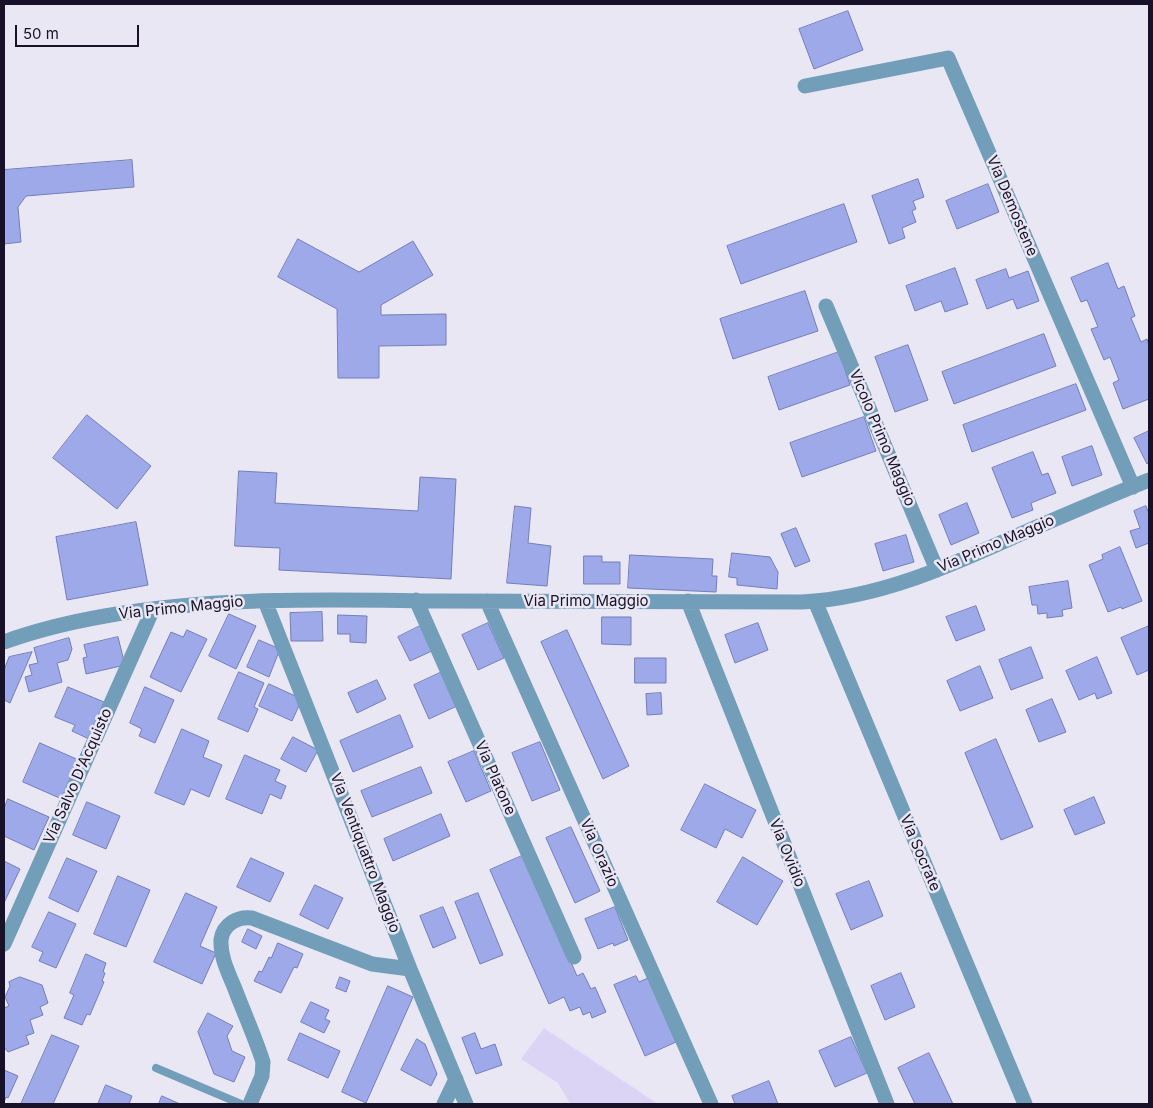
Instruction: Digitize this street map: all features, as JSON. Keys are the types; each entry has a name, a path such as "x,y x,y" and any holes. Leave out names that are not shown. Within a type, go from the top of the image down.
{"street":[{"name":"Via Demostene","path":"805,86 948,58 1133,487"},
{"name":"Vicolo Primo Maggio","path":"826,306 937,570"},
{"name":"Via Primo Maggio","path":"4,642 63,624 153,609 211,602 334,599 815,601 881,590 937,570 1149,480"},
{"name":"Via Ventiquattro Maggio","path":"266,600 410,969 466,1104"},
{"name":"Via Platone","path":"416,600 574,957"},
{"name":"Via Orazio","path":"487,601 711,1104"},
{"name":"Via Ovidio","path":"688,601 887,1104"},
{"name":"Via Socrate","path":"815,601 1025,1104"},
{"name":"Via Salvo D'Acquisto","path":"4,944 153,609"},
{"path":"250,1104 262,1076 263,1062 228,972 223,954 222,936 226,927 233,921 243,918 257,919 372,964 410,969"},
{"path":"444,1104 456,1079"}],"lane":[{"path":"156,1068 241,1104"}],"shaded area":[{"path":"544,1028 658,1104 570,1104 558,1083 521,1059"}],"building":[{"path":"848,11 863,50 814,69 799,29"},
{"path":"132,160 134,187 26,196 18,207 21,242 4,244 4,170"},
{"path":"918,179 924,197 913,201 916,209 912,211 916,222 902,228 905,238 889,244 872,196"},
{"path":"988,184 999,212 957,229 946,201"},
{"path":"844,204 857,242 741,284 727,246"},
{"path":"298,239 359,272 413,241 433,275 381,305 381,315 446,314 446,345 379,346 379,378 338,378 337,309 278,277"},
{"path":"1108,263 1118,289 1124,286 1135,316 1131,318 1141,342 1147,339 1149,346 1149,399 1123,409 1113,383 1119,380 1110,357 1104,360 1091,329 1098,327 1087,300 1081,302 1071,278"},
{"path":"955,268 968,304 945,312 941,301 915,311 906,286"},
{"path":"1006,269 1009,278 1028,271 1039,301 1017,309 1013,299 987,309 976,280"},
{"path":"805,291 818,331 733,359 720,319"},
{"path":"1044,334 1056,366 954,404 942,372"},
{"path":"908,345 928,400 895,412 875,357"},
{"path":"839,352 850,385 779,410 768,377"},
{"path":"1076,384 1086,410 972,452 963,425"},
{"path":"87,415 151,466 117,509 53,458"},
{"path":"864,417 876,451 802,477 790,443"},
{"path":"1149,431 1149,462 1147,464 1134,438"},
{"path":"1092,446 1102,475 1072,486 1062,457"},
{"path":"1033,452 1042,475 1048,473 1056,493 1031,503 1033,510 1012,518 992,468"},
{"path":"239,471 277,473 275,503 418,511 420,477 456,479 451,579 279,570 280,548 235,546"},
{"path":"967,503 979,533 951,545 939,515"},
{"path":"515,506 531,508 528,543 551,546 547,586 507,583"},
{"path":"1146,506 1149,514 1149,543 1136,548 1130,531 1140,528 1134,511"},
{"path":"136,522 148,585 67,600 56,537"},
{"path":"796,528 810,561 795,567 781,534"},
{"path":"906,535 914,562 883,571 875,544"},
{"path":"1120,547 1142,601 1108,612 1089,565 1103,559 1102,555"},
{"path":"732,553 770,557 778,572 777,589 737,585 737,578 729,577"},
{"path":"630,555 713,559 712,576 717,576 716,592 628,588"},
{"path":"584,556 602,556 602,562 620,562 620,584 584,584"},
{"path":"1068,581 1072,608 1062,610 1063,616 1047,618 1047,613 1038,614 1037,605 1032,605 1029,587"},
{"path":"976,606 985,630 956,641 946,617"},
{"path":"322,612 323,641 291,641 290,613"},
{"path":"229,614 256,626 236,669 209,656"},
{"path":"338,615 367,616 366,643 350,642 350,634 338,634"},
{"path":"602,617 631,617 631,645 602,644"},
{"path":"488,623 504,658 478,670 462,635"},
{"path":"758,623 768,650 735,663 725,635"},
{"path":"422,625 434,650 410,661 398,637"},
{"path":"1149,626 1149,670 1137,675 1121,638"},
{"path":"187,630 207,639 181,692 150,677 171,632 183,637"},
{"path":"567,630 629,766 603,779 541,642"},
{"path":"118,637 125,665 86,674 83,658 87,657 84,645"},
{"path":"69,638 72,649 68,660 57,663 62,682 29,692 25,677 32,675 29,665 38,663 34,648"},
{"path":"259,640 280,649 269,677 247,667"},
{"path":"1031,647 1043,678 1011,690 999,660"},
{"path":"32,652 10,703 4,700 4,670 9,657"},
{"path":"1097,657 1112,693 1097,699 1095,693 1079,700 1066,671"},
{"path":"635,658 666,658 666,683 635,683"},
{"path":"980,666 993,698 960,711 947,681"},
{"path":"239,672 264,683 254,707 258,709 248,732 218,719"},
{"path":"442,672 457,706 429,719 414,685"},
{"path":"377,680 386,699 357,713 348,693"},
{"path":"269,684 302,699 292,721 259,706"},
{"path":"68,687 104,702 89,739 72,731 75,725 55,717"},
{"path":"145,687 174,700 155,743 139,736 142,729 130,723"},
{"path":"661,693 662,714 647,715 646,694"},
{"path":"1052,699 1066,732 1039,742 1026,710"},
{"path":"400,715 413,747 353,772 340,741"},
{"path":"182,729 209,741 203,757 222,765 209,797 191,789 184,805 155,793"},
{"path":"293,737 318,750 306,772 281,759"},
{"path":"996,739 1033,827 1001,840 965,753"},
{"path":"540,742 560,790 532,801 512,753"},
{"path":"40,743 81,761 64,800 23,782"},
{"path":"474,751 491,791 466,802 448,762"},
{"path":"245,755 280,770 275,781 286,786 281,799 270,794 262,814 226,799"},
{"path":"421,767 432,793 372,817 361,791"},
{"path":"705,784 756,810 742,838 725,829 716,848 681,830"},
{"path":"1094,797 1105,823 1075,835 1064,810"},
{"path":"8,799 49,817 34,850 4,836 4,809"},
{"path":"87,802 120,816 106,849 73,835"},
{"path":"441,814 450,836 393,861 384,839"},
{"path":"571,827 600,891 575,903 546,838"},
{"path":"524,855 577,976 583,973 591,989 595,987 606,1012 592,1018 590,1012 583,1015 580,1007 570,1011 564,997 549,1004 490,870"},
{"path":"743,857 783,881 757,925 717,902"},
{"path":"67,858 97,871 78,912 49,898"},
{"path":"251,858 284,873 270,902 237,887"},
{"path":"4,861 20,869 4,903"},
{"path":"118,876 150,890 126,947 94,934"},
{"path":"869,881 883,916 851,930 836,894"},
{"path":"315,885 343,898 328,929 300,915"},
{"path":"186,893 217,907 200,946 216,953 202,984 154,962"},
{"path":"478,893 503,955 480,964 455,902"},
{"path":"443,907 456,938 433,948 420,916"},
{"path":"615,907 628,940 614,946 613,943 598,949 585,919"},
{"path":"49,912 76,924 56,968 39,961 43,952 32,947"},
{"path":"248,929 262,936 256,949 242,942"},
{"path":"278,943 303,954 297,968 294,967 281,993 254,981 259,971 262,972 269,957 271,958"},
{"path":"86,954 106,963 102,981 104,982 90,1015 87,1014 82,1025 64,1018 74,995 70,993"},
{"path":"901,973 915,1007 885,1020 871,986"},
{"path":"636,976 639,982 648,978 676,1042 645,1056 614,985"},
{"path":"20,977 42,985 48,1003 40,1007 43,1015 30,1020 34,1033 26,1036 29,1044 8,1052 4,1047 4,1008 9,1006 5,997 10,986 9,982"},
{"path":"340,977 350,981 346,992 336,988"},
{"path":"388,986 413,997 366,1103 342,1092"},
{"path":"311,1002 329,1010 325,1019 330,1021 324,1033 301,1022"},
{"path":"208,1013 233,1026 227,1036 232,1051 245,1057 234,1082 214,1074 198,1032"},
{"path":"300,1033 340,1051 328,1078 288,1060"},
{"path":"475,1033 481,1049 495,1044 502,1065 476,1074 462,1038"},
{"path":"52,1035 79,1046 53,1104 21,1104"},
{"path":"851,1037 867,1073 835,1087 819,1051"},
{"path":"417,1039 425,1044 437,1074 431,1086 401,1070"},
{"path":"929,1053 953,1104 915,1104 898,1068"},
{"path":"4,1070 18,1076 8,1098 6,1097 4,1102"},
{"path":"769,1081 778,1104 735,1104 732,1096"},
{"path":"106,1085 132,1096 129,1104 98,1104"},
{"path":"162,1096 180,1104 159,1104"}]}
